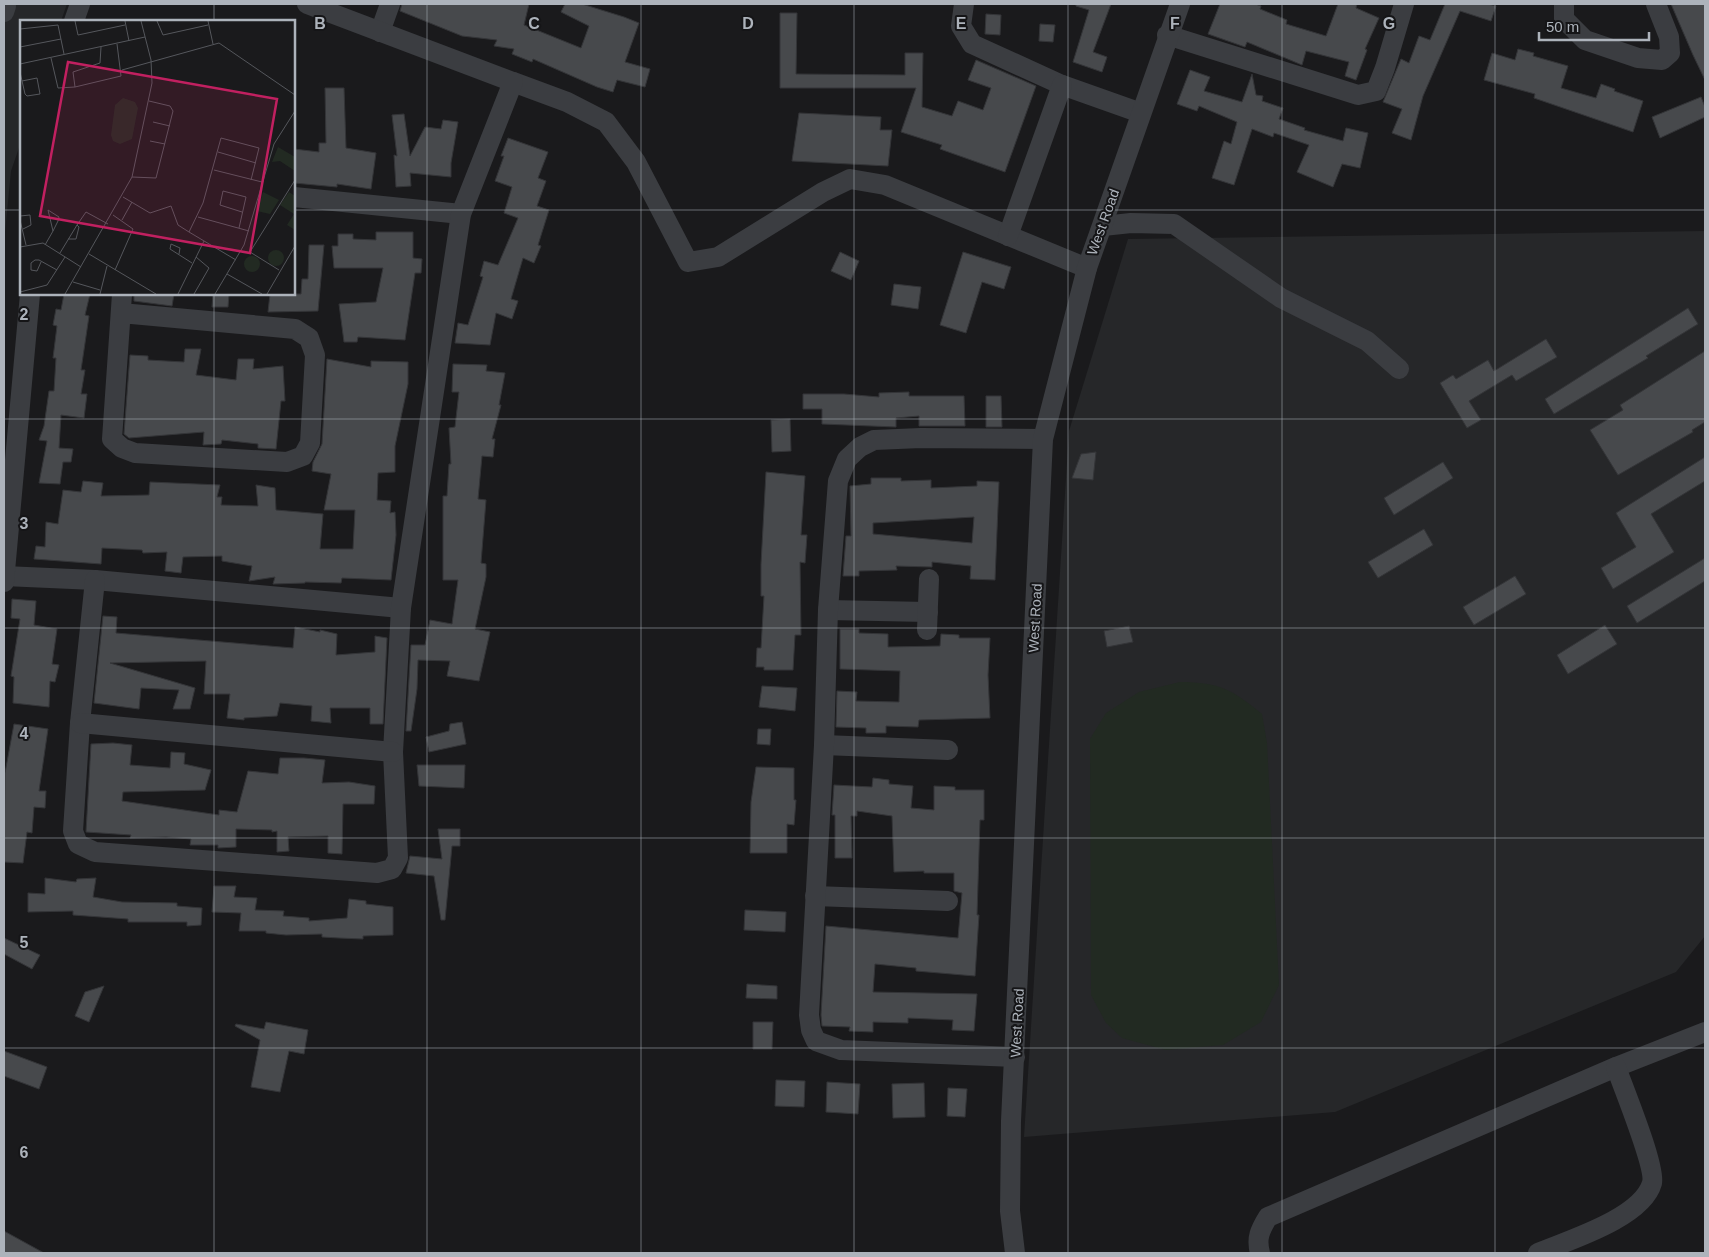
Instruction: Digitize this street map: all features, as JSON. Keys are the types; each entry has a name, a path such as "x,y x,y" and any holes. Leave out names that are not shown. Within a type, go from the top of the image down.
{"street":[{"path":"74,20 80,4"},
{"path":"307,4 567,102 606,122 636,162 688,262 718,257 823,192 850,179 885,185 1087,268"},
{"path":"380,32 390,4"},
{"path":"964,4 961,26 972,44 1062,85 1141,113"},
{"name":"West Road","path":"1015,1253 1010,1211 1015,1057 1043,438 1087,268 1167,35 1180,4"},
{"path":"1167,35 1358,95 1376,91 1386,68 1404,4"},
{"path":"1564,4 1564,19 1585,40 1638,58 1662,60 1670,53 1669,37 1656,4"},
{"path":"4,6 6,6 4,12"},
{"path":"94,580 80,723 73,831 78,844 95,852 383,872 392,869 398,858 393,752 401,608 461,214 512,82"},
{"path":"1008,236 1062,85"},
{"path":"295,197 461,214"},
{"path":"1102,226 1131,223 1174,224 1281,298 1367,341 1399,369"},
{"path":"30,295 4,579 94,580 401,608"},
{"path":"121,303 295,329 309,338 315,355 310,443 303,456 287,462 134,453 122,448 112,439 121,303"},
{"path":"1015,1057 841,1050 816,1041 811,1030 809,1015 824,744 828,610 838,481 847,459 860,447 874,440 1043,438"},
{"path":"828,610 928,621 929,579"},
{"path":"80,723 393,752"},
{"path":"824,744 948,750"},
{"path":"815,896 948,901"},
{"path":"1260,1253 1257,1242 1268,1217 1616,1067 1705,1032"},
{"path":"1538,1253 1625,1215 1645,1198 1652,1182 1649,1162 1616,1067"}],"shaded area":[{"path":"4,4 67,4 61,20 20,20 20,145 11,171 4,243"},
{"path":"1705,231 1705,936 1676,972 1335,1112 1024,1137 1069,431 1128,239"},
{"path":"1180,682 1194,682 1225,689 1234,693 1262,714 1267,743 1279,985 1261,1022 1223,1045 1166,1050 1122,1038 1106,1023 1091,995 1090,739 1106,713 1139,692"}],"building":[{"path":"402,4 529,4 524,25 581,48 589,26 561,12 565,4 582,4 624,17 639,23 625,62 650,69 645,87 617,80 613,92 597,87 533,59 532,62 512,54 514,49 494,46 497,40 462,36 400,11"},
{"path":"1076,4 1111,4 1093,52 1107,57 1102,72 1073,62 1089,10 1076,6"},
{"path":"1220,4 1255,4 1261,6 1260,9 1287,20 1286,24 1326,36 1338,4 1357,4 1356,8 1379,18 1365,49 1367,50 1356,80 1345,76 1349,62 1306,51 1302,65 1247,42 1245,47 1208,34"},
{"path":"1445,4 1488,4 1496,6 1491,21 1460,11 1423,96 1411,140 1392,133 1402,109 1383,102 1401,59 1409,63 1419,36 1430,40"},
{"path":"1671,4 1705,4 1705,80 1693,55"},
{"path":"780,13 797,13 796,74 905,75 905,53 923,53 922,107 952,116 958,101 983,110 991,88 968,80 976,60 1036,86 1005,172 940,149 942,145 901,132 916,88 780,88"},
{"path":"986,14 1001,15 1000,35 985,34"},
{"path":"1040,24 1055,25 1053,42 1039,41"},
{"path":"1518,49 1534,53 1533,56 1568,66 1561,88 1596,98 1601,84 1615,89 1614,91 1643,101 1633,132 1534,98 1535,94 1484,80 1492,53 1515,60"},
{"path":"1190,70 1210,77 1204,91 1242,102 1252,74 1256,95 1263,96 1262,101 1283,108 1279,119 1305,128 1304,130 1343,141 1346,128 1368,133 1360,168 1342,164 1333,187 1297,172 1309,145 1274,133 1273,137 1252,129 1234,185 1212,178 1224,141 1231,144 1237,122 1199,106 1197,111 1177,104"},
{"path":"325,88 344,88 346,148 376,153 371,189 337,184 337,187 295,183 295,149 319,152 319,143 326,143"},
{"path":"1701,97 1705,107 1705,117 1660,138 1652,117"},
{"path":"799,113 881,117 880,130 892,130 888,166 792,161"},
{"path":"404,114 410,156 425,127 441,129 443,120 458,122 451,163 451,177 410,173 411,186 396,187 394,155 397,156 392,115"},
{"path":"508,138 548,152 538,178 546,181 537,206 549,210 538,245 541,246 534,263 523,258 511,299 518,301 512,319 496,313 490,345 455,343 458,323 468,325 483,277 480,276 484,261 498,265 518,218 504,213 512,187 495,181"},
{"path":"376,232 413,232 413,258 422,259 421,273 415,273 405,340 358,337 357,342 344,342 339,304 376,302 383,268 334,268 332,246 338,246 338,234 353,234 353,239 376,240"},
{"path":"309,245 324,245 318,311 268,312 270,295 301,294 302,279 308,279"},
{"path":"840,252 859,261 851,280 831,271"},
{"path":"963,252 1011,267 1004,289 982,282 966,333 940,325"},
{"path":"894,284 921,287 918,309 891,305"},
{"path":"64,295 90,295 85,315 89,316 81,370 85,370 81,394 87,394 84,418 61,415 59,448 73,449 71,462 63,462 60,484 39,483 47,441 39,440 44,426 49,391 54,391 56,358 53,358 57,326 53,325 56,309 61,310"},
{"path":"134,295 174,295 172,306 134,301"},
{"path":"213,295 229,295 228,307 212,307"},
{"path":"1688,308 1698,324 1646,356 1648,358 1554,414 1545,399"},
{"path":"1546,339 1557,357 1516,381 1512,375 1469,401 1481,420 1467,428 1440,383 1453,375 1456,379 1488,360 1494,371"},
{"path":"185,349 201,349 196,375 236,380 238,359 254,359 253,369 283,366 285,401 281,401 276,449 258,448 258,444 222,440 221,444 203,445 204,432 129,438 124,434 130,355 148,356 148,360 184,362"},
{"path":"1705,351 1705,422 1692,430 1693,432 1618,475 1590,430 1623,410 1620,405"},
{"path":"327,359 371,367 371,361 408,362 408,384 395,446 395,472 378,473 377,500 391,501 390,513 395,512 396,535 391,580 342,578 341,583 305,582 273,584 275,577 249,581 252,566 222,561 222,556 183,557 181,573 165,571 167,552 143,553 142,550 102,548 101,564 34,559 36,546 45,547 46,522 58,524 63,490 81,492 83,481 103,483 101,496 149,495 150,482 220,485 217,497 222,497 221,505 258,506 256,485 275,488 276,510 323,514 320,549 353,549 355,510 324,510 331,474 312,471 313,462 322,444"},
{"path":"453,364 487,365 486,371 505,373 499,405 501,405 492,439 495,439 493,457 482,456 478,499 486,500 481,563 486,564 486,577 475,629 490,632 479,681 447,676 450,661 418,660 417,689 411,731 406,731 411,645 425,645 430,620 452,624 458,580 443,580 443,496 447,496 449,464 451,464 449,428 455,427 459,392 452,392"},
{"path":"909,392 909,396 964,396 965,426 919,426 919,416 896,418 896,427 822,424 822,409 803,409 803,394 844,394 879,397 879,393"},
{"path":"986,396 1001,396 1002,427 986,427"},
{"path":"790,419 791,451 772,452 771,420"},
{"path":"1096,452 1093,480 1072,478 1081,454"},
{"path":"1705,457 1705,481 1651,514 1674,552 1613,589 1601,568 1636,547 1616,513"},
{"path":"1443,462 1453,478 1394,515 1384,498"},
{"path":"766,472 805,476 801,535 807,535 805,563 800,562 801,635 795,635 793,670 764,670 764,667 756,667 757,648 761,648 764,596 761,596 761,564"},
{"path":"871,478 901,478 901,481 931,480 931,488 977,486 977,481 999,482 995,580 970,579 971,566 932,562 932,567 896,566 897,570 859,571 859,576 843,576 846,536 851,536 850,486 871,484","holes":["974,517 972,543 873,534 873,523"]},
{"path":"1424,529 1433,545 1378,578 1368,562"},
{"path":"1705,558 1705,581 1637,623 1627,606"},
{"path":"1515,576 1526,594 1474,625 1463,607"},
{"path":"12,599 36,601 34,625 57,629 52,664 59,665 55,682 50,681 49,707 13,703 14,677 11,676 20,619 11,618"},
{"path":"103,616 117,617 116,633 293,648 295,627 320,632 320,630 337,634 336,655 375,652 375,636 387,638 383,724 370,724 370,708 330,708 331,723 311,721 312,706 280,703 277,716 244,718 244,720 227,718 230,694 204,694 206,661 110,663 195,688 190,709 173,709 179,690 141,688 139,709 94,703"},
{"path":"1605,625 1617,644 1568,674 1557,655"},
{"path":"1129,626 1133,642 1107,647 1104,631"},
{"path":"840,629 859,629 859,633 888,634 888,647 940,646 941,634 959,635 959,638 990,638 988,675 990,718 919,720 918,727 886,726 886,733 866,733 866,728 836,727 837,691 857,692 856,701 899,702 900,671 840,669"},
{"path":"762,686 797,688 795,711 759,707"},
{"path":"462,722 466,744 429,752 426,737 449,731 450,724"},
{"path":"14,724 48,729 39,791 46,791 45,808 34,807 32,833 27,832 23,863 4,862 5,773"},
{"path":"758,729 771,729 770,745 757,744"},
{"path":"113,743 132,745 130,765 170,768 171,752 185,753 184,764 211,770 205,790 123,792 122,801 219,815 219,810 237,812 248,771 278,774 280,758 304,758 325,760 322,783 349,782 375,786 374,804 343,804 342,854 328,853 328,836 288,837 289,851 277,852 277,831 272,832 272,830 236,829 236,847 218,848 218,845 190,845 191,839 166,837 130,838 131,835 86,832 91,744"},
{"path":"417,765 465,765 464,788 419,786"},
{"path":"756,767 794,768 794,800 796,800 794,825 787,824 787,853 750,853 751,802"},
{"path":"873,778 889,780 889,784 913,786 911,808 934,810 934,786 955,787 955,790 984,790 984,820 980,820 977,915 979,915 975,976 916,971 916,968 875,964 873,992 977,994 974,1031 952,1030 953,1020 908,1018 908,1023 873,1022 873,1032 849,1031 850,1027 822,1026 826,926 958,938 962,893 954,891 954,873 894,872 892,816 857,811 857,816 851,816 852,858 835,858 835,815 832,815 834,785 872,787"},
{"path":"438,829 460,829 460,846 452,846 445,920 441,920 434,876 406,873 410,856 442,859"},
{"path":"45,878 76,882 77,879 96,878 93,897 122,902 177,903 177,906 202,908 201,925 187,926 187,922 128,922 128,919 73,915 73,911 28,912 28,893 45,894"},
{"path":"214,886 236,886 234,897 257,898 255,910 284,911 283,916 309,918 309,921 347,918 349,899 366,901 366,904 393,907 393,935 363,936 363,939 322,937 322,934 286,935 266,933 266,931 239,931 241,913 212,912"},
{"path":"745,910 786,912 785,932 744,930"},
{"path":"4,938 40,955 32,969 4,954"},
{"path":"747,984 777,986 777,999 746,998"},
{"path":"104,986 89,1022 75,1016 85,992"},
{"path":"266,1022 308,1030 304,1054 289,1051 280,1092 251,1087 260,1040 235,1026 236,1024 264,1029"},
{"path":"753,1022 773,1022 772,1049 753,1049"},
{"path":"4,1051 47,1067 39,1089 4,1076"},
{"path":"776,1080 805,1081 804,1107 775,1106"},
{"path":"827,1082 860,1084 858,1114 826,1112"},
{"path":"924,1083 925,1117 893,1118 892,1084"},
{"path":"948,1088 967,1089 965,1117 947,1116"},
{"path":"4,1231 44,1253 4,1253"}]}
